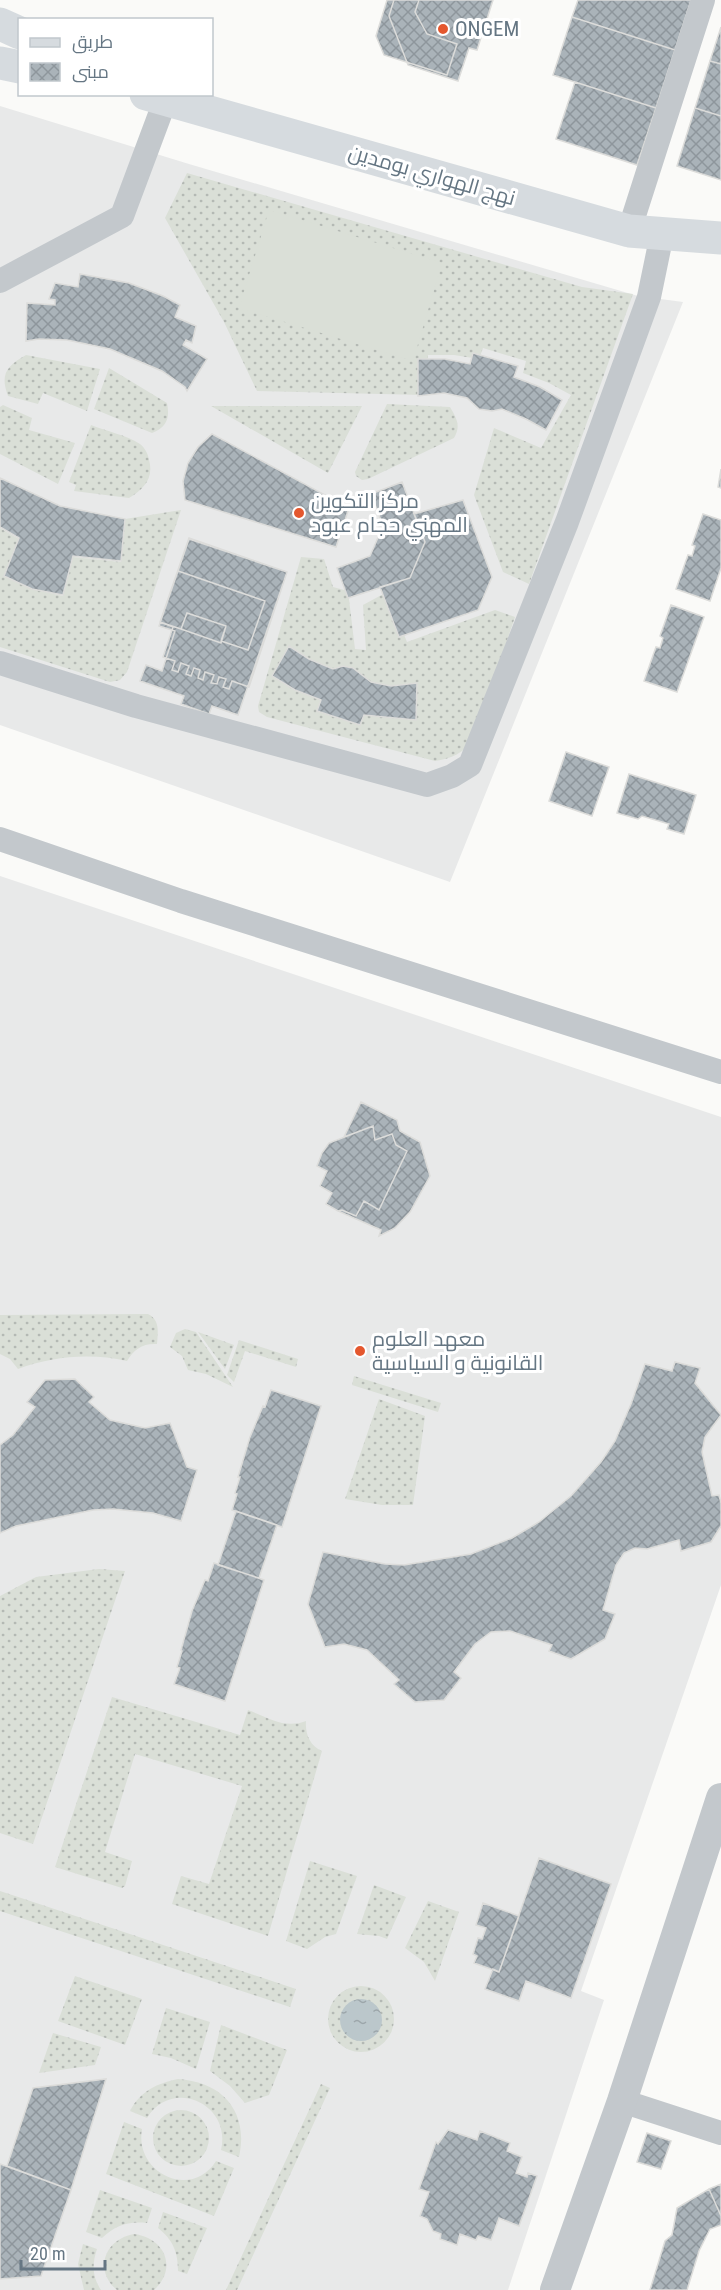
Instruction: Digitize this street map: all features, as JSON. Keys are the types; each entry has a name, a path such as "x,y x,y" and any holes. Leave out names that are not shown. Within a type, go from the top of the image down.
{"main road":[{"path":"0,24 18,32"},
{"path":"0,63 18,67"},
{"name":"نهج الهواري بومدين","path":"156,98 629,231 721,238"}],"street":[{"path":"629,231 703,0"},
{"path":"0,281 122,216 156,98"},
{"path":"0,663 136,706 427,785 452,776 470,765 567,522 645,309 662,234"},
{"path":"0,839 181,902 721,1072"},
{"path":"555,2290 622,2101 721,1797"},
{"path":"622,2101 721,2133"}],"shaded area":[{"name":"مركز التكوين المهني حجام عبود","path":"0,106 638,296 683,302 450,882 0,725"},
{"path":"187,173 582,287 633,294 529,584 503,572 474,495 494,428 541,448 571,395 523,373 526,361 483,348 479,359 454,355 428,355 426,391 422,395 257,391 224,322 165,218"},
{"path":"269,210 442,263 413,361 239,308"},
{"path":"26,355 100,369 87,411 43,393 38,404 8,396 5,382 6,372 9,367"},
{"path":"109,368 167,403 168,418 161,428 152,433 94,409"},
{"path":"387,404 450,407 457,422 456,434 454,438 362,480 356,476 355,472"},
{"path":"3,405 32,418 29,430 75,443 58,484 0,454 0,407"},
{"path":"211,406 362,406 328,473"},
{"path":"91,425 134,441 146,451 150,466 149,478 139,491 129,498 74,491 76,485 69,482"},
{"path":"181,510 127,672 120,680 110,682 0,647 0,528 19,539 4,576 33,589 63,596 73,557 121,562 125,519"},
{"path":"301,557 324,559 333,587 348,591 355,649 366,650 363,605 387,592 407,642 495,610 515,617 473,740 461,752 435,761 267,717 259,712 258,706"},
{"name":"معهد العلوم القانونية و السياسية","path":"0,876 721,1117 721,1585 581,1991 604,2000 508,2290 0,2290"},
{"path":"148,1314 155,1319 158,1330 157,1344 139,1348 127,1361 100,1357 72,1357 45,1361 18,1369 10,1359 0,1354 0,1315"},
{"path":"185,1329 196,1332 233,1387 206,1374 188,1370 182,1356 170,1347 176,1333"},
{"path":"198,1332 234,1345 225,1369"},
{"path":"239,1340 298,1359 296,1367 245,1351 234,1382 227,1375"},
{"path":"354,1376 441,1403 438,1412 352,1385"},
{"path":"379,1399 425,1416 413,1505 382,1505 345,1499"},
{"path":"99,1569 125,1571 33,1844 0,1833 0,1596 36,1577"},
{"path":"112,1697 240,1735 248,1710 284,1723 306,1721 309,1739 322,1751 268,1936 172,1904 181,1876 209,1884 242,1786 135,1754 105,1852 132,1861 125,1886 122,1888 55,1867"},
{"path":"310,1861 357,1876 336,1934 325,1937 307,1949 286,1941"},
{"path":"374,1885 406,1897 387,1939 357,1934"},
{"path":"0,1891 296,1989 290,2007 0,1911"},
{"path":"428,1901 459,1912 435,1981 424,1962 405,1948"},
{"path":"75,1976 142,1999 125,2045 58,2021"},
{"path":"355,1986 367,1986 379,1991 389,2001 394,2019 392,2032 379,2047 367,2052 355,2052 343,2047 333,2037 328,2025 328,2013 333,2001 343,1991"},
{"path":"166,2008 210,2022 196,2069 171,2058 152,2054"},
{"path":"221,2025 287,2050 269,2095 245,2103 230,2086 210,2071"},
{"path":"53,2033 101,2047 95,2065 39,2073"},
{"path":"178,2079 208,2086 229,2102 240,2126 239,2157 221,2150 222,2134 218,2120 198,2101 184,2098 171,2099 158,2106 147,2118 130,2111 139,2098 150,2089"},
{"path":"321,2084 330,2088 237,2290 226,2290"},
{"path":"181,2110 192,2112 201,2118 207,2127 209,2138 207,2149 201,2158 192,2164 181,2166 170,2164 161,2158 155,2149 153,2138 155,2127 161,2118 170,2112"},
{"path":"124,2122 142,2129 142,2145 147,2158 156,2169 167,2176 180,2180 193,2179 206,2173 216,2161 234,2168 214,2216 106,2174"},
{"path":"100,2190 152,2208 147,2223 123,2225 102,2238 86,2232"},
{"path":"163,2212 207,2228 187,2274 178,2271 174,2247 158,2228"},
{"path":"134,2234 154,2241 165,2255 165,2273 154,2290 117,2290 105,2274 104,2265 110,2249 124,2237"},
{"path":"83,2244 97,2249 94,2270 101,2290 84,2290 78,2264"}],"water":[{"path":"361,1999 369,2000 376,2005 381,2012 381,2028 376,2035 369,2040 361,2041 353,2040 346,2035 341,2028 340,2020 341,2012 346,2005 353,2000"}],"building":[{"path":"387,0 419,0 415,12 427,34 457,44 447,75 384,55 376,36"},
{"path":"394,0 493,0 477,50 469,48 458,81 408,65 389,16"},
{"path":"578,0 691,0 675,50 572,17"},
{"path":"572,17 675,50 656,108 553,75"},
{"path":"721,27 721,64 710,61"},
{"path":"710,61 721,64 721,116 695,108"},
{"path":"575,82 656,108 637,165 556,139"},
{"path":"695,108 721,116 721,180 677,166"},
{"path":"80,274 129,283 180,305 175,317 196,326 192,343 186,340 183,345 207,359 187,391 185,387 162,371 110,349 67,340 26,341 27,303 55,305 55,300 49,299 55,283 78,287"},
{"path":"473,353 518,366 514,377 540,387 562,400 546,430 502,409 492,411 479,409 467,398 444,393 418,396 418,359 445,359 470,364"},
{"path":"212,434 349,508 336,547 185,500 183,481 188,463 198,447"},
{"path":"721,469 721,488 718,487"},
{"path":"0,478 60,506 125,519 121,561 73,556 63,595 32,589 4,576 19,538 0,527"},
{"path":"402,482 425,542 410,578 348,598 337,568 370,556 383,526 371,494"},
{"path":"463,500 492,577 478,610 399,637 380,587 410,578 425,542 414,514"},
{"path":"703,514 721,520 721,568 710,601 676,589 688,555 692,556 695,546 692,545"},
{"path":"189,538 287,572 249,687 232,681 229,689 223,687 226,679 219,677 217,684 211,683 214,675 205,672 203,680 198,678 200,670 194,668 191,676 186,674 189,666 181,663 178,672 172,670 175,661 163,657 173,627 160,622"},
{"path":"189,539 287,572 238,715 212,706 209,714 181,704 184,696 140,681 146,665 162,671 175,631 159,626"},
{"path":"178,571 265,601 248,650 221,641 226,626 187,613 181,629 160,622"},
{"path":"671,605 704,617 677,692 644,681 656,647 660,648 663,638 660,636"},
{"path":"187,613 226,626 221,643 181,629"},
{"path":"289,646 309,659 333,669 343,666 353,668 371,682 391,686 417,683 416,720 364,715 360,725 317,711 321,700 295,690 272,676"},
{"path":"566,752 609,767 592,816 549,801"},
{"path":"629,774 696,795 684,834 667,829 669,824 642,816 638,819 617,813"},
{"path":"361,1102 397,1120 400,1131 420,1142 430,1176 410,1212 395,1228 379,1236 381,1230 338,1211 342,1210 356,1216 364,1201 379,1210 407,1151 396,1145 392,1134 375,1140 373,1126 344,1137"},
{"path":"373,1126 375,1140 392,1134 396,1145 407,1151 379,1210 364,1201 356,1216 342,1210 338,1211 326,1204 332,1193 320,1186 327,1171 317,1166 322,1153 329,1143"},
{"path":"675,1362 700,1368 695,1383 721,1415 705,1437 702,1452 712,1496 719,1495 721,1526 711,1542 681,1551 679,1540 647,1549 635,1548 624,1553 616,1565 603,1610 615,1614 605,1639 571,1659 549,1651 552,1645 510,1631 491,1632 475,1644 454,1672 461,1678 444,1700 415,1702 394,1684 399,1680 367,1650 344,1644 325,1647 308,1604 323,1552 385,1564 404,1565 471,1554 512,1538 539,1522 571,1496 601,1462 615,1441 645,1364 672,1371"},
{"path":"75,1379 94,1397 89,1402 110,1420 145,1428 170,1423 187,1467 197,1470 181,1521 153,1513 113,1509 93,1510 16,1526 0,1533 0,1445 13,1435 35,1407 27,1402 45,1380"},
{"path":"271,1390 321,1406 282,1527 232,1510 237,1494 235,1493 240,1477 238,1477 250,1437"},
{"path":"236,1511 277,1525 259,1578 218,1565"},
{"path":"214,1563 264,1580 225,1701 174,1684 180,1668 177,1667 192,1611 205,1580 208,1581"},
{"path":"539,1858 611,1884 571,1998 526,1981 519,2001 485,1989 493,1969 499,1972"},
{"path":"483,1903 519,1916 499,1972 474,1963 477,1956 473,1954 478,1938 482,1939 486,1928 476,1925"},
{"path":"106,2079 71,2190 7,2166 33,2088"},
{"path":"448,2130 477,2140 480,2131 510,2143 507,2151 522,2157 516,2173 527,2177 528,2173 537,2176 519,2226 499,2218 491,2240 478,2236 476,2240 460,2234 457,2245 440,2239 441,2234 433,2231 427,2219 420,2216 429,2192 419,2189 436,2142 438,2144"},
{"path":"647,2133 671,2141 661,2169 637,2162"},
{"path":"0,2164 71,2190 41,2276 0,2279"},
{"path":"721,2184 721,2216 709,2189"},
{"path":"709,2189 721,2216 721,2225 710,2229 699,2251 687,2290 650,2290 665,2241 672,2235 677,2208"}],"place":[{"name":"ONGEM","path":"443,29"},
{"name":"مركز التكوين المهني حجام عبود","path":"299,513"},
{"name":"معهد العلوم القانونية و السياسية","path":"360,1351"}]}
